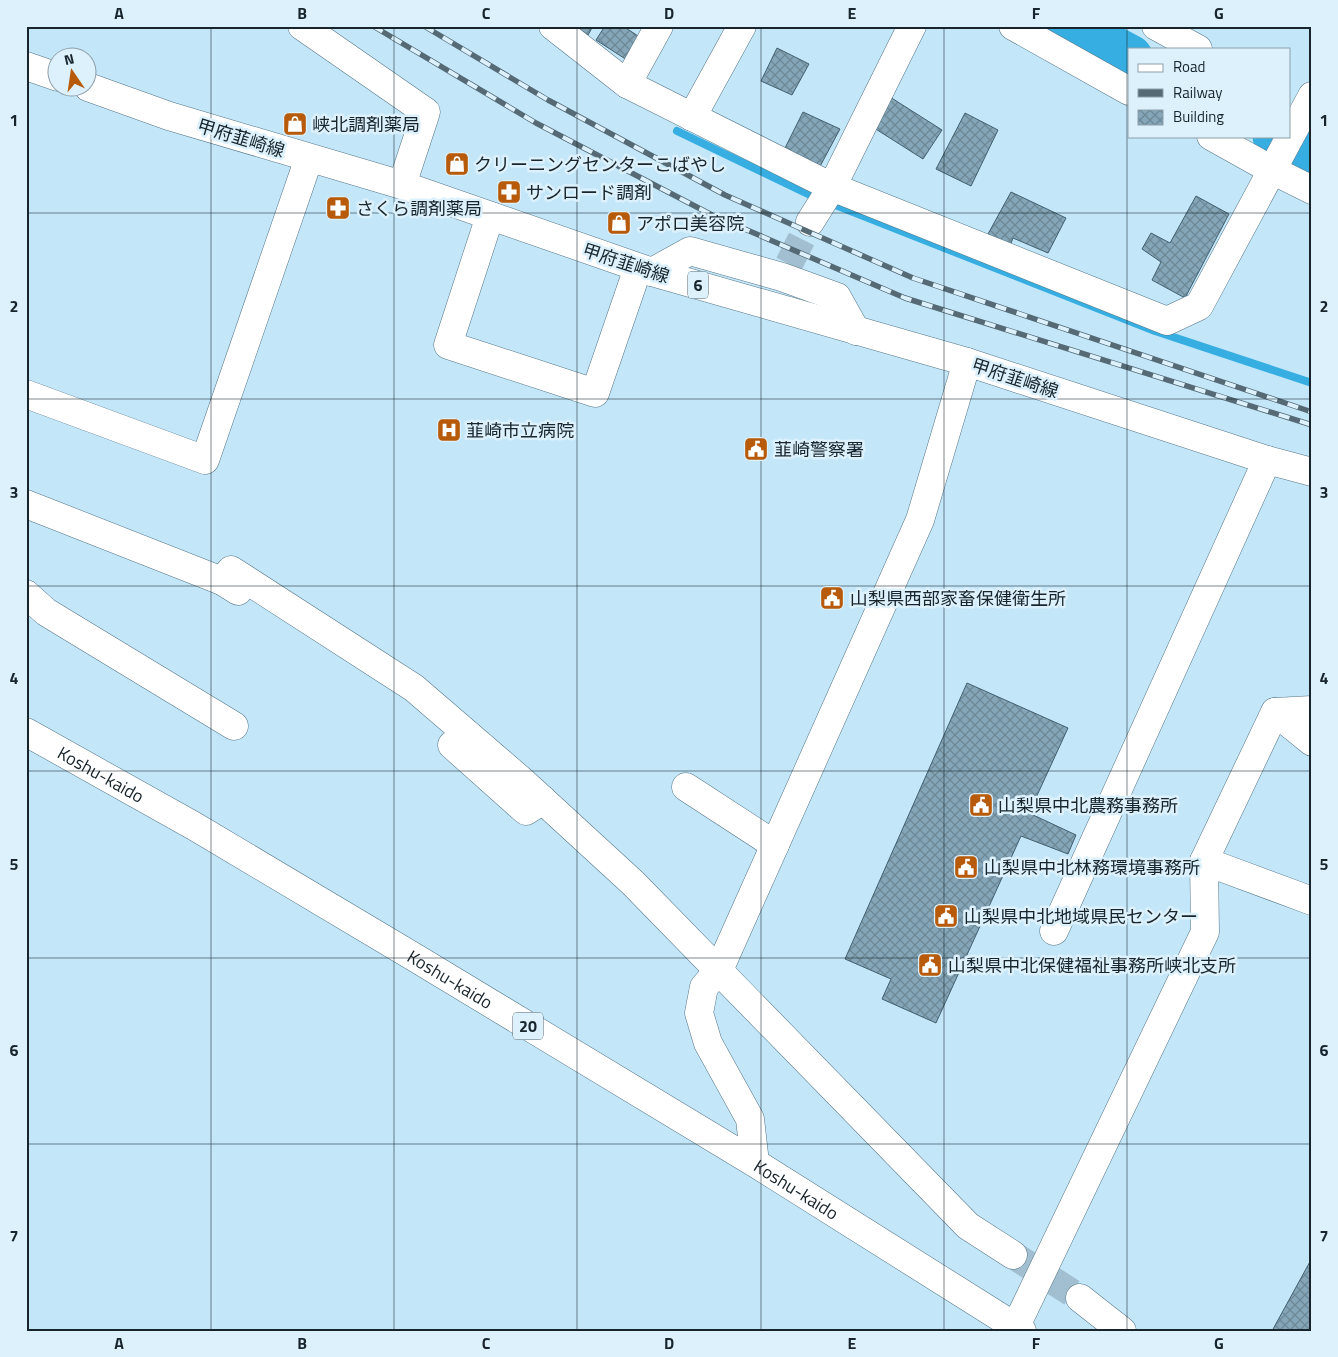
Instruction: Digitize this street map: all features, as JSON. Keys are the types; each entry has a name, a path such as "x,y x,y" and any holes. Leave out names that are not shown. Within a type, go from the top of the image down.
{"main road":[{"path":"302,26 426,112 402,185"},
{"path":"553,26 627,84 832,187 1167,321 1199,306 1288,138"},
{"path":"627,84 659,26"},
{"path":"692,117 742,26"},
{"path":"810,222 832,187 912,26"},
{"path":"1013,26 1128,90"},
{"path":"1156,26 1196,48"},
{"path":"26,66 48,74"},
{"name":"甲府韮崎線","path":"98,91 169,116 402,185 645,270 966,362 1267,460 1312,472"},
{"path":"1290,133 1305,102"},
{"path":"1215,138 1312,190"},
{"path":"26,394 205,460 309,158"},
{"path":"490,216 448,345 595,393 645,270 690,251 786,270 837,297 856,331"},
{"path":"755,1164 750,1119 708,1043 700,1013 704,987 719,970 920,520 966,362"},
{"path":"1054,931 1267,460"},
{"path":"26,504 222,580 327,646 387,687 526,811 542,800 634,883 968,1226 1013,1255"},
{"path":"26,594 46,612 234,726"},
{"path":"1275,712 1312,710"},
{"path":"1275,712 1312,742"},
{"path":"1019,1329 1205,932 1204,861 1275,712"},
{"name":"Koshu-kaido","path":"26,732 228,846 414,957 755,1164 1019,1329"},
{"path":"686,786 775,845"},
{"path":"1204,861 1312,901"},
{"path":"1080,1298 1122,1331"}],"building":[{"path":"574,26 593,26 588,35"},
{"path":"605,26 623,26 644,40 630,62 596,40"},
{"path":"777,48 809,64 792,95 761,81"},
{"path":"890,97 942,130 923,159 871,126"},
{"path":"803,112 840,129 817,172 781,156"},
{"path":"965,113 998,130 971,186 936,169"},
{"path":"1011,192 1066,218 1048,253 1013,238 1010,246 988,234"},
{"path":"1196,196 1229,214 1185,298 1152,280 1161,262 1142,249 1151,233 1170,243"},
{"path":"967,683 1068,728 1029,813 1076,835 1068,854 1021,836 936,1023 882,999 891,979 845,959"},
{"path":"1312,1258 1312,1331 1272,1331"}],"waterway":[{"path":"1067,26 1128,58"},
{"path":"677,131 810,195 1155,331 1312,383"},
{"path":"1281,138 1312,155"}],"tunnel":[{"path":"789,264 810,222"},
{"path":"1013,1255 1080,1298"}],"railway":[{"path":"373,26 536,123 712,215 905,298 1312,425"},
{"path":"424,26 548,100 725,195 913,278 1312,412"}],"place":[{"name":"峡北調剤薬局","path":"295,124"},
{"name":"クリーニングセンターこばやし","path":"457,164"},
{"name":"サンロード調剤","path":"509,192"},
{"name":"さくら調剤薬局","path":"338,208"},
{"name":"アポロ美容院","path":"619,223"},
{"name":"韮崎市立病院","path":"449,430"},
{"name":"韮崎警察署","path":"756,449"},
{"name":"山梨県西部家畜保健衛生所","path":"832,598"},
{"name":"山梨県中北農務事務所","path":"981,805"},
{"name":"山梨県中北林務環境事務所","path":"966,867"},
{"name":"山梨県中北地域県民センター","path":"946,916"},
{"name":"山梨県中北保健福祉事務所峡北支所","path":"930,965"}]}
